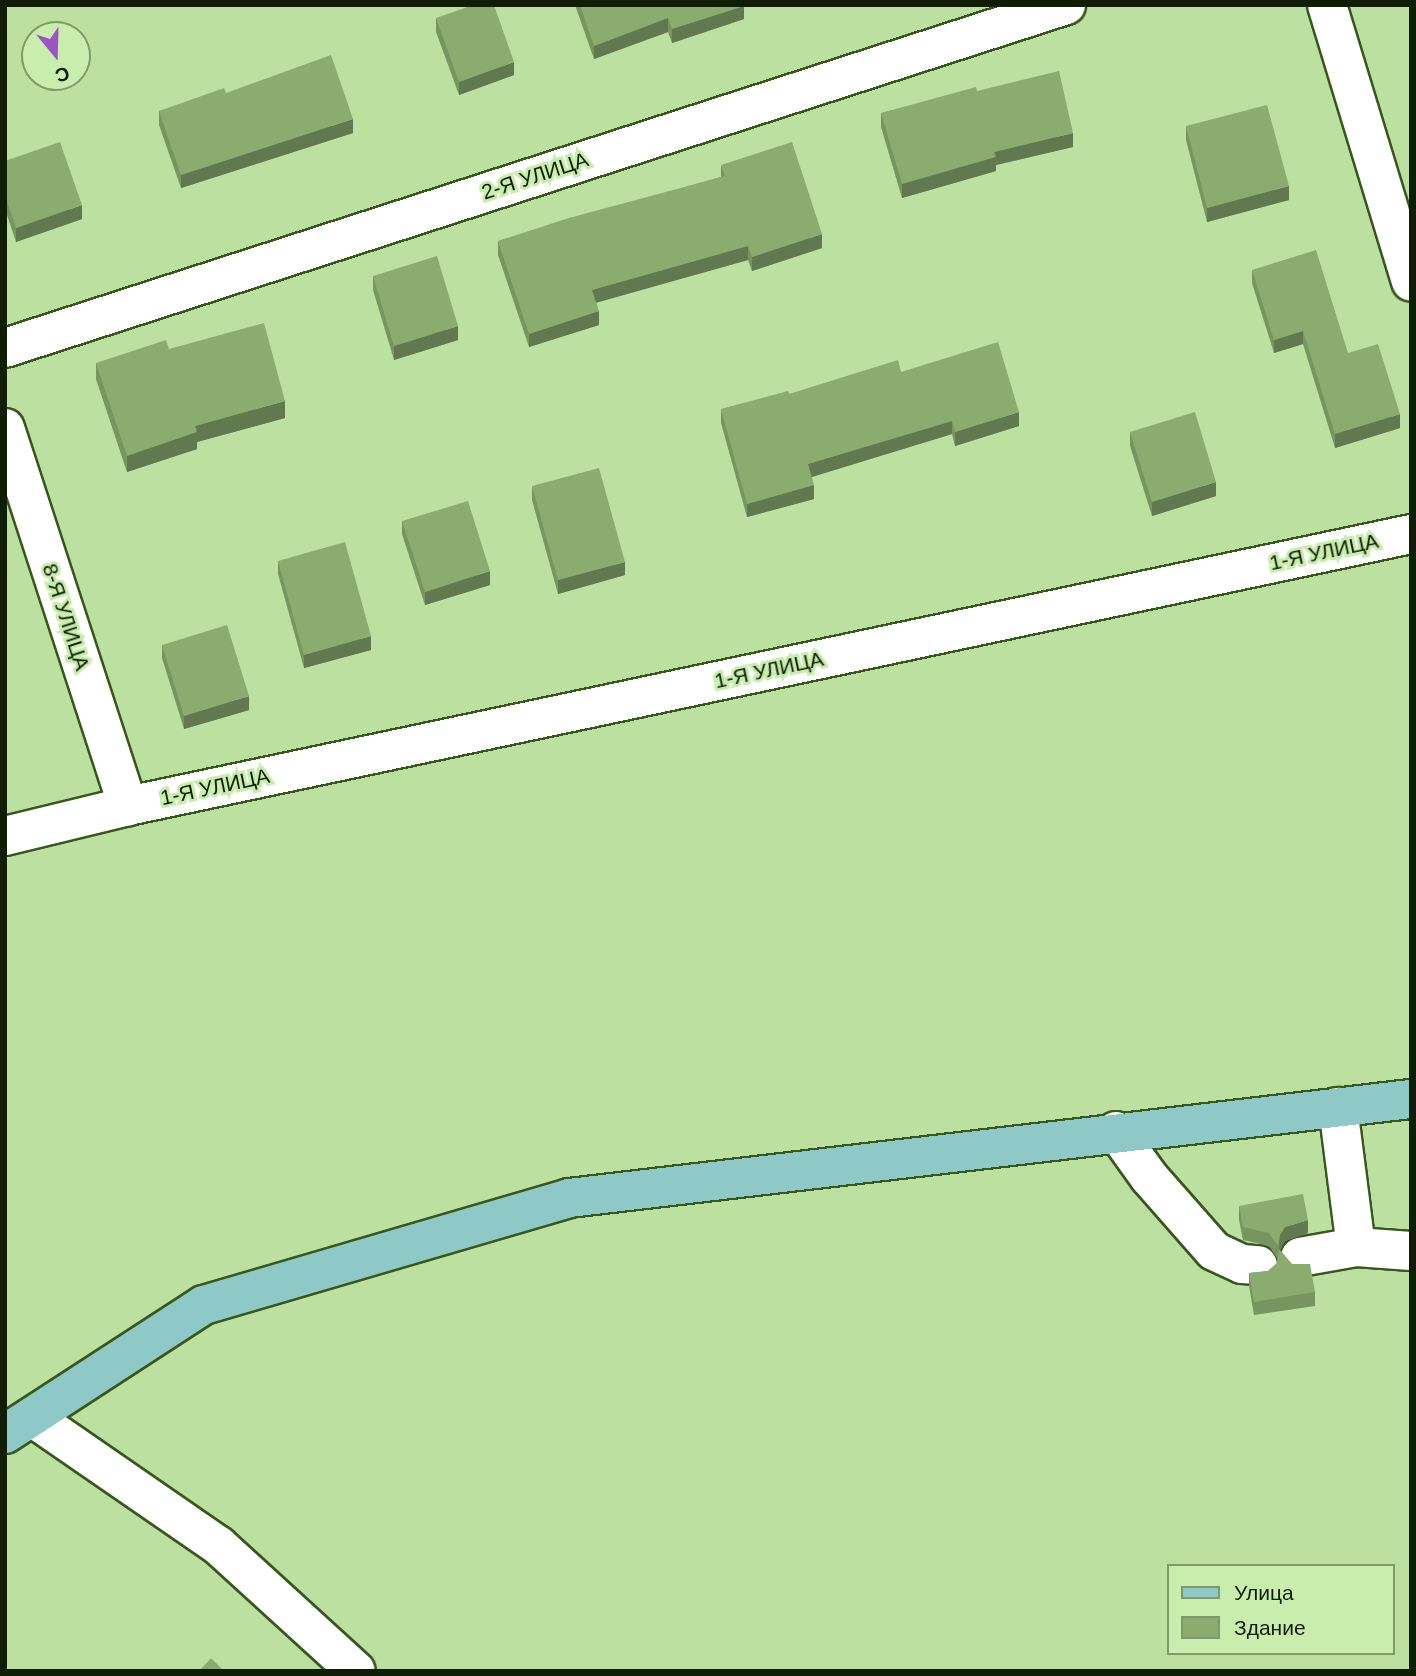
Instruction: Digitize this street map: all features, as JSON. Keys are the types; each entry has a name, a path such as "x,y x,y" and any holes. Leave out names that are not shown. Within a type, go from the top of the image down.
{"main road":[{"path":"18,1425 204,1305 569,1198 1116,1131 1411,1099"}],"street":[{"name":"2-Я УЛИЦА","path":"5,348 1066,5"},
{"path":"1327,5 1411,282"},
{"name":"8-Я УЛИЦА","path":"5,428 128,806"},
{"name":"1-Я УЛИЦА","path":"5,836 128,806 1411,534"},
{"path":"1338,1107 1356,1247"},
{"path":"1116,1131 1149,1177 1214,1251 1242,1264 1258,1265"},
{"path":"1300,1257 1356,1247 1411,1251"},
{"path":"18,1425 219,1546 356,1671"}],"building":[{"path":"473,5 494,5 514,62 459,82 436,18"},
{"path":"580,5 744,6 672,29 668,18 594,46"},
{"path":"331,55 353,119 181,175 159,111 224,88 226,93"},
{"path":"1059,71 1073,133 994,152 996,157 902,184 881,113 976,87 977,91"},
{"path":"1267,105 1289,186 1207,208 1186,126"},
{"path":"60,142 82,205 16,228 5,196 5,161"},
{"path":"792,142 822,234 752,257 748,246 592,290 599,311 529,334 498,241 569,218 725,176 721,165"},
{"path":"1316,250 1348,353 1378,344 1400,414 1335,434 1303,331 1274,340 1252,270"},
{"path":"437,256 458,326 394,346 373,276"},
{"path":"264,323 285,401 195,426 197,432 127,456 96,363 166,340 169,349"},
{"path":"998,342 1019,412 955,432 952,421 808,464 814,485 747,504 721,409 788,391 789,394 898,360 901,372"},
{"path":"1195,412 1216,482 1152,502 1130,432"},
{"path":"599,468 625,562 558,580 532,486"},
{"path":"468,501 490,571 425,592 402,521"},
{"path":"345,542 371,636 304,655 278,561"},
{"path":"227,625 249,696 184,716 162,645"},
{"path":"1303,1194 1308,1220 1285,1227 1278,1246 1269,1233 1243,1227 1239,1206"},
{"path":"1279,1249 1292,1264 1310,1264 1315,1292 1254,1302 1249,1273 1268,1271 1277,1263"},
{"path":"211,1658 224,1671 199,1671"}]}
